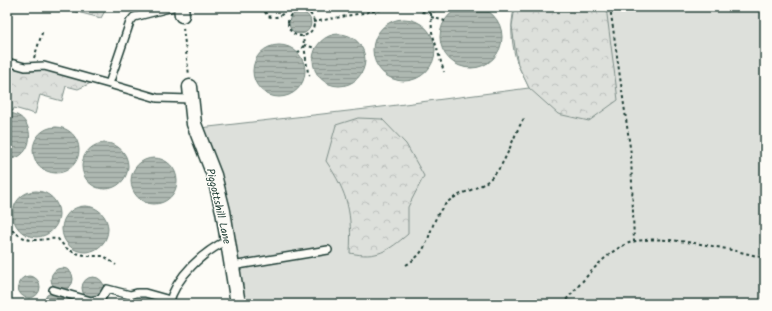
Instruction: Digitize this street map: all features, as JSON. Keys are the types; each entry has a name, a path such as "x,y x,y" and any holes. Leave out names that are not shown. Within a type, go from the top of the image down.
{"street":[{"name":"Piggottshill Lane","path":"191,93 194,124 214,175 228,240 238,304"}],"lane":[{"path":"109,84 130,22 134,17 178,10"},
{"path":"7,62 32,66 44,66 157,98 191,93"},
{"path":"52,290 91,302 100,300 107,289 130,295 137,293 145,294 169,302 180,279 199,260 228,240"},
{"path":"232,266 328,250"}],"path":[{"path":"262,7 268,16 276,17 283,13 286,7"},
{"path":"298,7 299,10 309,14 313,22 310,32 303,36 291,32 288,23 290,15 299,10"},
{"path":"313,7 322,9 326,7"},
{"path":"313,22 396,7"},
{"path":"418,7 422,12 431,14"},
{"path":"431,14 440,7"},
{"path":"610,7 631,154 634,242"},
{"path":"178,10 191,93"},
{"path":"431,14 432,32 444,72"},
{"path":"431,17 445,21"},
{"path":"32,66 43,30"},
{"path":"303,36 308,73 310,76"},
{"path":"304,45 316,48"},
{"path":"298,53 304,45"},
{"path":"406,265 418,258 428,242 434,219 446,203 458,194 491,179 499,169 515,134 525,117"},
{"path":"7,227 24,238 35,240 47,238 58,239 66,248 75,253 89,256 104,256 116,265"},
{"path":"562,304 611,254 629,243 661,240 694,243 765,258"}],"green space":[{"path":"66,7 107,7 101,18 65,9"},
{"path":"515,7 765,7 765,304 243,304 200,128 529,88 518,65 514,52 512,21"},
{"path":"515,7 606,7 618,100 589,121 558,114 529,88 518,65 515,48 512,26"},
{"path":"7,66 27,71 46,70 91,83 78,89 66,86 62,101 40,95 35,114 14,108 13,111 7,109"},
{"path":"358,118 382,119 406,144 424,176 408,207 408,234 388,249 368,255 350,253 350,227 347,205 340,184 326,161 336,125"}],"shaded area":[{"path":"471,6 483,9 493,15 499,25 502,37 499,49 493,59 483,65 471,68 459,65 449,59 443,49 440,37 443,25 449,15 459,9"},
{"path":"300,12 308,15 311,23 308,31 300,34 292,31 289,23 292,15"},
{"path":"404,19 416,22 426,28 432,38 435,50 432,62 426,72 416,78 404,81 392,78 382,72 376,62 373,50 376,38 382,28 392,22"},
{"path":"339,34 349,36 357,42 363,50 365,60 363,70 357,78 349,84 339,86 329,84 321,78 315,70 313,60 315,50 321,42 329,36"},
{"path":"279,45 289,47 297,53 303,61 305,71 303,81 297,89 289,95 279,97 269,95 261,89 255,81 253,71 255,61 261,53 269,47"},
{"path":"7,113 17,115 24,120 30,136 28,145 24,152 17,157 7,159"},
{"path":"56,127 69,131 75,137 79,150 75,163 69,169 56,173 43,169 37,163 33,150 37,137 43,131"},
{"path":"105,143 118,147 124,153 128,166 124,179 118,185 105,189 92,185 86,179 82,166 86,153 92,147"},
{"path":"154,158 167,162 173,168 177,181 173,194 167,200 154,204 141,200 135,194 131,181 135,168 141,162"},
{"path":"36,191 49,195 55,201 59,214 55,227 49,233 36,237 23,233 17,227 13,214 17,201 23,195"},
{"path":"85,206 98,210 104,216 108,229 104,242 98,248 85,252 72,248 66,242 62,229 66,216 72,210"},
{"path":"62,268 70,271 73,279 70,287 62,290 54,287 51,279 54,271"},
{"path":"29,276 33,277 39,283 39,291 33,297 29,298 25,297 19,291 18,287 19,283 25,277"},
{"path":"93,277 101,280 104,288 101,296 93,299 85,296 82,288 85,280"},
{"path":"54,292 61,294 65,304 42,304 47,295"}]}
